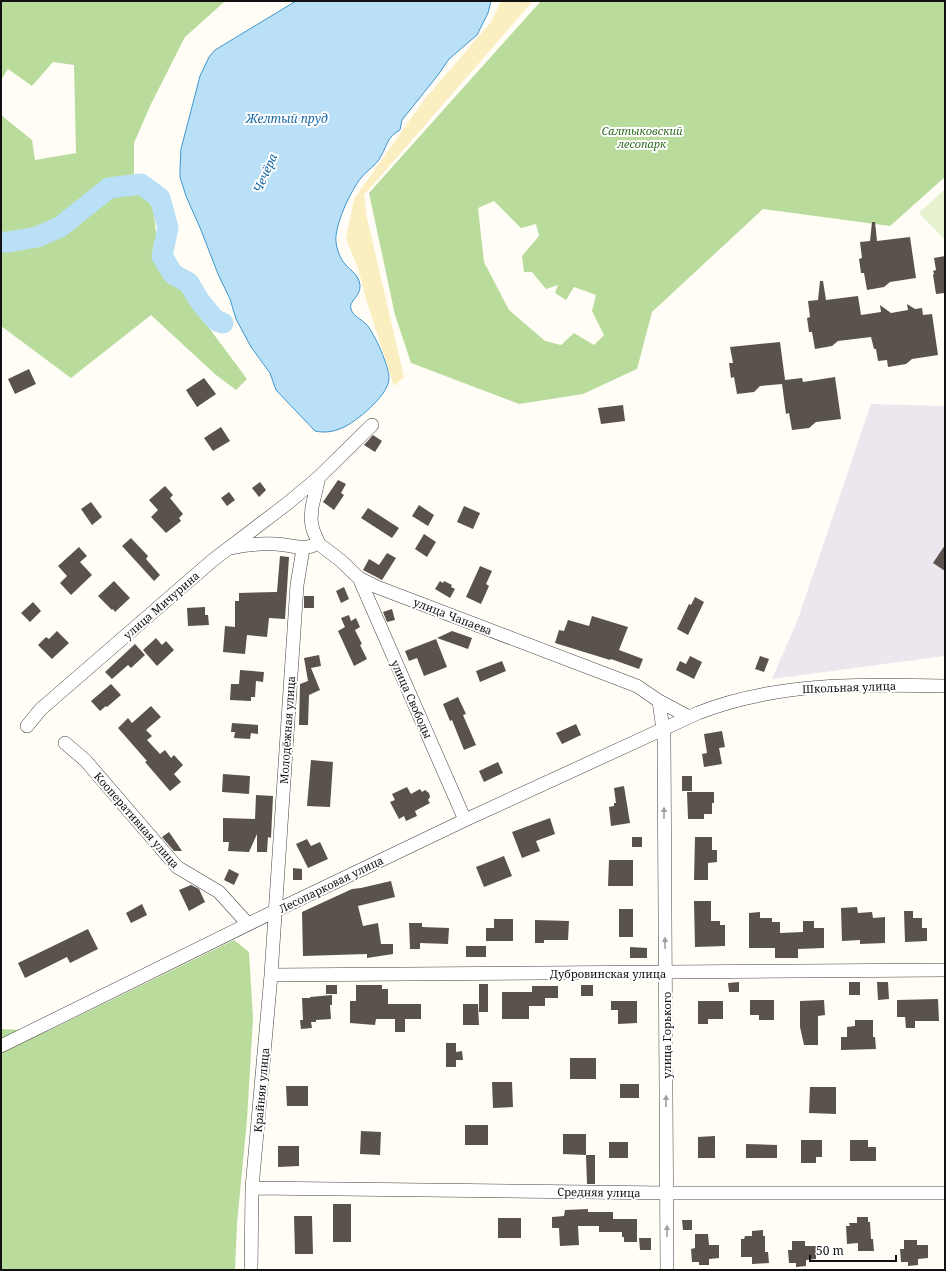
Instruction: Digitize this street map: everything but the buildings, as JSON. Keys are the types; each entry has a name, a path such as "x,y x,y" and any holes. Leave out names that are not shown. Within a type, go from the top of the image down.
{"street":[{"path":"229,548 288,503 319,476 372,425"},
{"path":"304,549 319,544 313,530 311,520 312,507 319,476"},
{"name":"улица Мичурина","path":"27,726 41,709 213,560 229,548 284,544 304,549"},
{"name":"улица Чапаева","path":"319,544 340,560 359,578 377,587 637,686 659,701 689,717"},
{"name":"Молодёжная улица","path":"275,911 297,585 304,549"},
{"name":"улица Свободы","path":"359,578 464,820"},
{"name":"Школьная улица","path":"664,729 718,705 798,689 849,685 945,686"},
{"path":"659,701 664,729"},
{"name":"Лесопарковая улица","path":"1,1046 248,924 464,820 664,729"},
{"name":"улица Горького","path":"664,729 668,1270"},
{"name":"Кооперативная улица","path":"65,743 85,760 177,867 219,892 248,924"},
{"name":"Крайняя улица","path":"251,1270 252,1188 271,975 275,911"},
{"name":"Дубровинская улица","path":"271,975 472,972 665,973 945,970"},
{"name":"Средняя улица","path":"252,1188 945,1193"}],"shaded area":[{"path":"871,404 945,406 945,656 772,679 798,619"}],"green space":[{"path":"1,1 228,1 223,3 185,37 151,104 134,143 134,181 153,208 160,262 247,379 236,390 216,375 151,315 71,378 1,326 1,115 32,140 35,160 76,153 74,65 53,62 32,86 8,69 1,80"},
{"name":"Салтыковский лесопарк","path":"541,1 945,1 945,177 890,226 763,209 652,312 637,369 583,394 519,404 411,363 395,315 369,193","holes":["494,201 521,228 536,224 539,236 522,256 524,272 532,272 546,289 558,285 555,293 566,300 574,287 596,295 592,311 604,335 594,345 574,333 561,345 545,341 509,310 484,262 478,208"]},
{"path":"945,189 945,240 919,213"},
{"path":"234,940 249,952 253,1018 247,1120 237,1223 235,1270 1,1270 1,1029 48,1031"}],"sand":[{"path":"501,1 533,1 364,195 367,218 404,377 394,386 366,299 358,268 346,239 354,199 424,100 491,22"}],"water":[{"name":"Желтый пруд","path":"296,1 491,1 488,13 477,35 449,59 402,120 400,130 390,138 379,159 363,175 357,184 348,199 340,218 336,235 338,251 343,262 356,276 360,285 359,293 351,304 351,309 355,316 366,324 373,334 381,350 389,374 389,379 383,393 370,408 348,425 328,432 315,431 276,390 270,373 251,347 236,319 230,299 218,274 186,196 180,177 181,149 200,76 209,57 215,50"}],"waterway":[{"name":"Чечёра","path":"1,242 37,237 60,227 109,188 141,184 160,198 168,228 162,256 173,274 189,283 199,300 212,316 217,321 223,323"}]}
